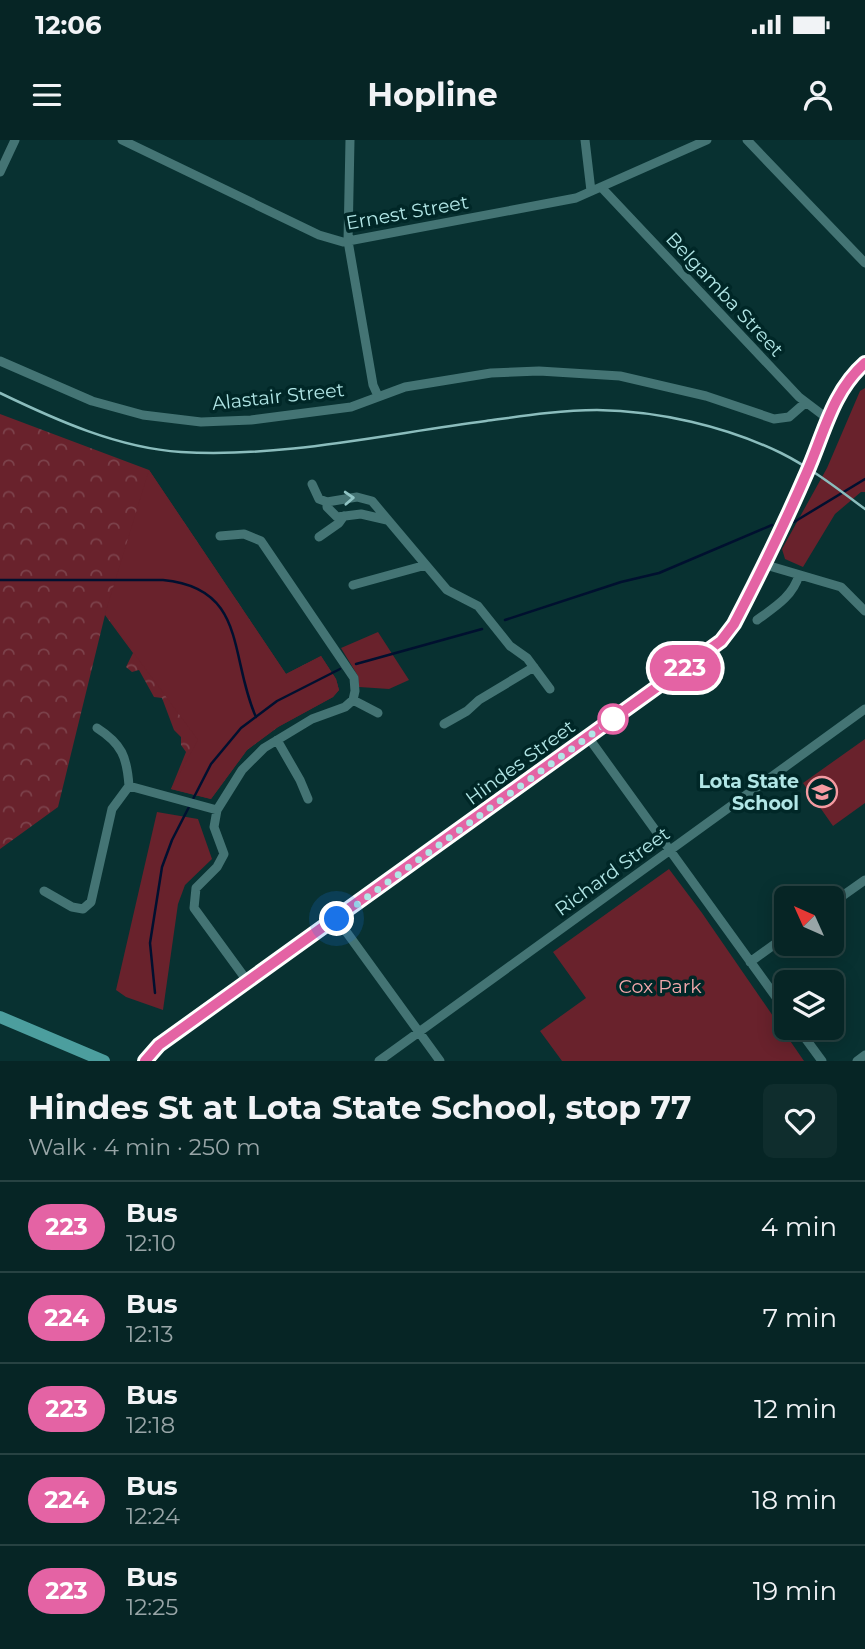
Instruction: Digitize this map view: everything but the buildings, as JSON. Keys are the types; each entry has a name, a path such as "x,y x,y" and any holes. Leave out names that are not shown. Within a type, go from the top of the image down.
{"street":[{"path":"0,172 15,140"},
{"name":"Ernest Street","path":"122,140 319,235 332,240 348,241 576,198 707,140"},
{"path":"350,140 348,241 373,385 378,396"},
{"path":"586,140 591,191"},
{"path":"747,140 865,264"},
{"name":"Belgamba Street","path":"601,187 805,403 828,419"},
{"name":"Alastair Street","path":"0,361 92,401 143,415 201,422 251,420 351,407 405,387 491,373 539,370 620,376 644,381 706,396 774,419 789,417 805,403"},
{"name":"Hindes Street","path":"145,1061 159,1045 721,641 734,624 807,474 838,395 849,378 865,363"},
{"path":"312,484 319,499 327,502"},
{"path":"327,502 330,499 366,498 372,501 447,590 478,607 510,646 534,667 550,689"},
{"path":"327,502 332,515 337,517 361,514 387,520"},
{"path":"318,537 339,523 344,516"},
{"path":"220,536 244,534 261,541 354,678 355,691 353,700 345,707 312,719 264,748 243,770 217,810 214,827 224,854 217,867 195,888 194,908 248,982"},
{"path":"763,564 841,587 865,611"},
{"path":"353,585 426,565"},
{"path":"757,620 783,601 797,583 799,575"},
{"path":"444,724 534,667"},
{"path":"353,700 379,713"},
{"name":"Richard Street","path":"379,1061 865,709"},
{"path":"44,891 72,907 83,909 91,902 112,809 129,786 128,768 117,743 97,728"},
{"path":"588,737 774,995"},
{"path":"276,740 308,799"},
{"path":"129,786 217,810"},
{"path":"844,895 865,880"},
{"path":"337,919 440,1061"},
{"path":"750,962 774,945"},
{"path":"0,1017 104,1061"},
{"path":"807,1040 822,1061"},
{"path":"857,1061 865,1055"}],"green space":[{"path":"865,388 865,492 861,492 835,514 803,567 785,559 782,549 827,468 860,391"},
{"path":"0,414 149,470 286,674 321,656 336,679 339,690 333,697 278,727 247,750 211,799 171,789 186,752 181,745 181,737 174,730 162,698 154,697 139,670 132,672 126,667 133,653 105,615 58,807 0,849"},
{"path":"149,470 286,674 321,656 336,679 339,690 333,697 278,727 247,750 211,799 171,789 198,740 105,614"},
{"path":"378,632 409,680 389,689 359,687 358,676 341,648"},
{"path":"865,739 865,803 833,826 803,783"},
{"path":"157,812 198,819 212,859 185,885 178,904 163,1010 126,997 116,990"},
{"name":"Cox Park","path":"669,869 774,1017 774,1040 790,1040 804,1061 562,1061 540,1031 586,998 553,952"}],"waterway":[{"path":"794,522 865,479"},
{"path":"505,620 621,582 659,573 772,525"},
{"path":"0,580 163,580 190,586 210,596 223,611 231,629 256,717"},
{"path":"356,664 482,629"},
{"path":"155,993 150,943 162,867 172,840 211,764 241,728 277,701 340,669"}],"railway":[{"path":"0,393 111,439 181,452 257,452 334,444 555,412 597,410 644,413 715,428 760,443 803,465 865,509"}],"bus line":[{"name":"223","path":"145,1061 159,1045 721,641 734,624 807,474 835,399 849,378 865,363"}],"place":[{"name":"Lota State School","path":"822,792"}],"route":[{"path":"337,919 617,716 613,719"}]}
